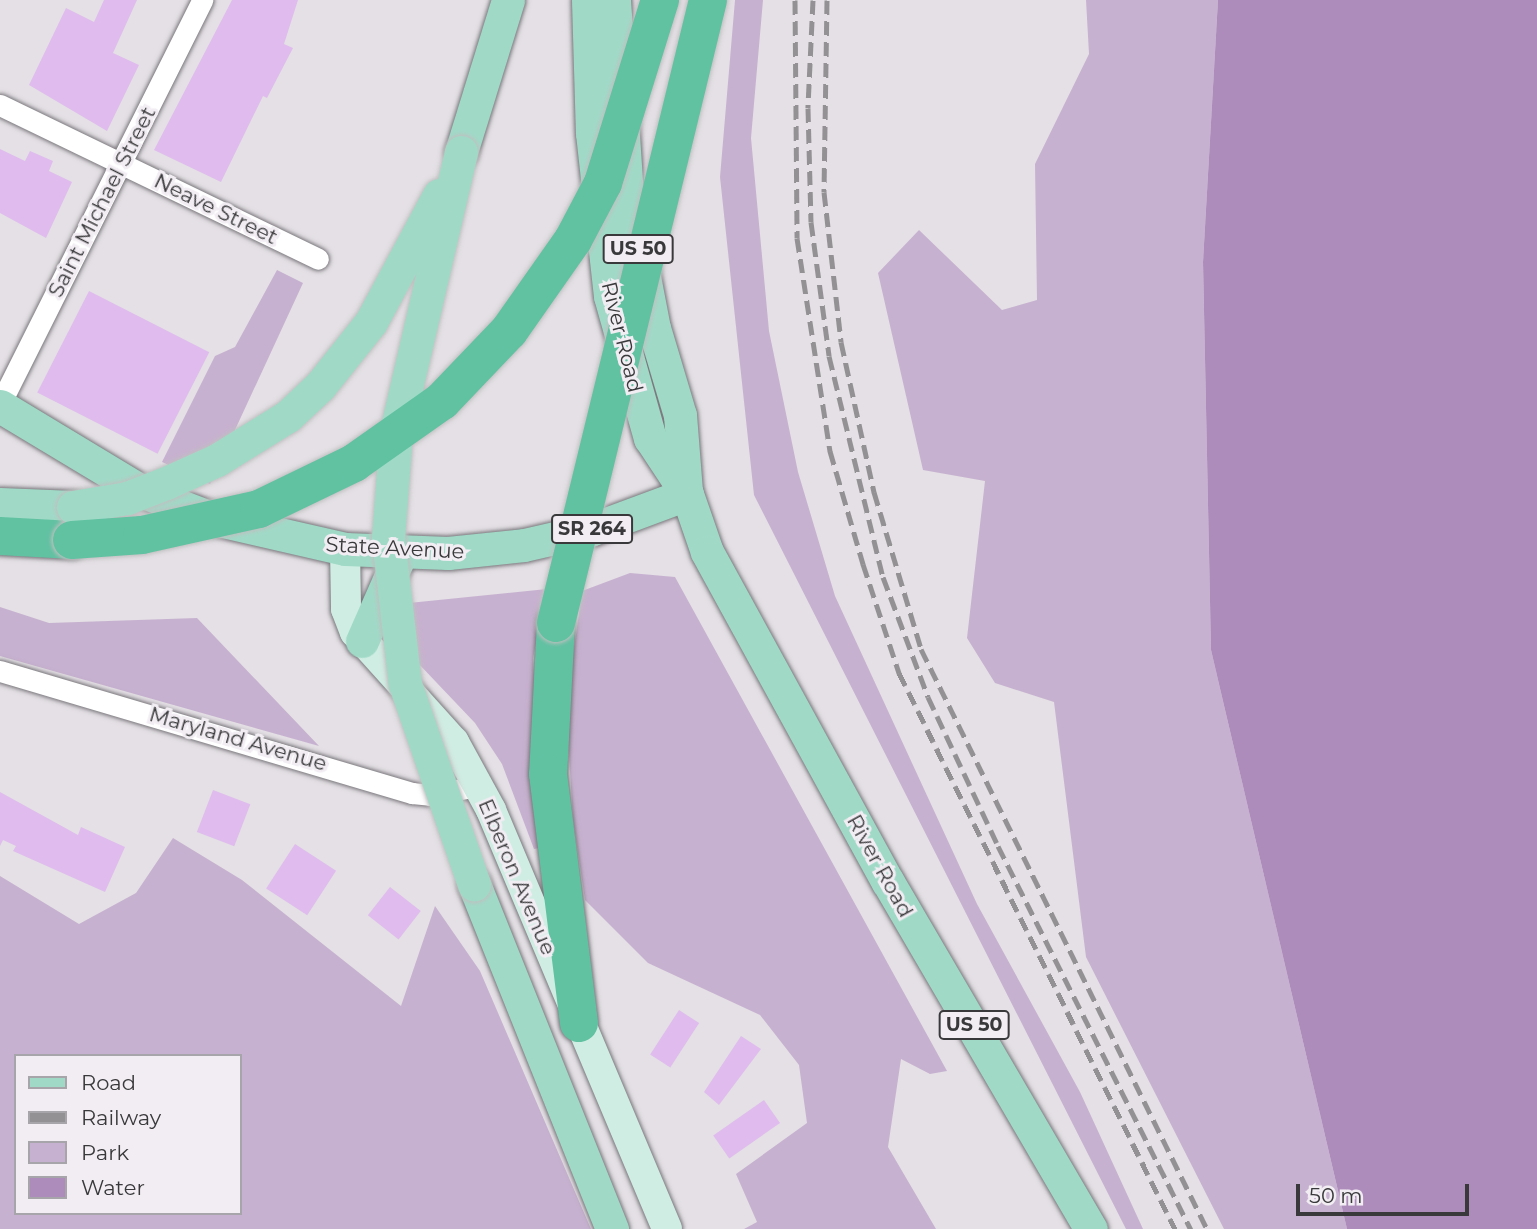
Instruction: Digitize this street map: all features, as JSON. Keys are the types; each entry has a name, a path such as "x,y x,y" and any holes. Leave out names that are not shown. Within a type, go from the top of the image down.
{"highway":[{"path":"0,536 72,524 142,535 259,509 354,463 442,401 509,331 573,240 607,171 660,0"},
{"path":"579,1023 548,774 556,623 569,554 708,0"}],"main road":[{"path":"508,0 461,152 396,432 388,538 405,684 474,884 612,1229"},
{"name":"River Road","path":"587,0 592,134 610,296 650,438 687,494"},
{"name":"River Road","path":"614,0 626,183 654,328 680,415 687,494 707,552 765,661 1091,1229"},
{"path":"0,504 72,524 217,460 288,416 320,386 371,322 461,152"},
{"name":"State Avenue","path":"0,405 141,491 215,520 345,549 401,552 524,545 590,530 687,494"},
{"path":"362,641 401,552"}],"street":[{"name":"Saint Michael Street","path":"0,405 123,164 202,0"},
{"name":"Neave Street","path":"0,105 318,259"},
{"name":"Elberon Avenue","path":"345,549 346,609 362,641 438,721 477,786 667,1229"},
{"name":"Maryland Avenue","path":"0,671 412,793 430,795 477,786"}],"green space":[{"path":"735,0 763,0 751,138 769,331 798,472 835,596 977,904 1080,1092 1143,1229 1126,1229 754,495 720,177"},
{"path":"1086,0 1218,0 1203,262 1211,650 1347,1229 1224,1229 1086,957 1054,702 995,683 967,638 985,481 923,470 878,273 919,230 1002,310 1037,300 1035,164 1089,54"},
{"path":"277,270 303,283 210,484 162,462 215,356 235,347"},
{"path":"630,573 675,577 947,1071 930,1074 901,1059 888,1147 936,1229 744,1229 757,1222 736,1174 807,1123 799,1065 760,1015 648,963 585,900 573,819 566,707 582,591"},
{"path":"547,589 533,658 544,847 534,849 502,764 475,723 417,662 409,603"},
{"path":"0,607 49,623 197,618 319,746 0,656"},
{"path":"173,838 242,880 401,1006 435,906 480,971 591,1229 0,1229 0,876 79,924 136,893"}],"water":[{"path":"1218,0 1537,0 1537,1229 1347,1229 1211,650 1203,262"}],"building":[{"path":"104,0 137,0 113,53 139,65 107,131 29,85 66,8 94,22"},
{"path":"232,0 298,0 284,44 293,48 267,98 263,96 221,182 154,150"},
{"path":"0,149 25,161 30,151 53,161 49,171 72,182 46,238 0,213"},
{"path":"89,291 209,352 158,454 37,393"},
{"path":"213,790 250,804 234,846 197,832"},
{"path":"0,792 78,835 81,827 125,847 105,892 13,851 16,846 3,840 0,846"},
{"path":"295,844 336,871 307,915 266,888"},
{"path":"390,887 421,911 399,939 368,915"},
{"path":"679,1010 699,1023 670,1068 650,1054"},
{"path":"741,1036 761,1049 719,1105 704,1092"},
{"path":"764,1100 780,1123 729,1158 713,1136"}],"railway":[{"path":"795,0 797,238 830,451 863,564 899,673 1175,1229"},
{"path":"813,0 808,108 811,222 829,356 883,577 928,697 998,846 1191,1229"},
{"path":"827,0 824,192 841,342 874,492 921,649 1207,1229"}]}
